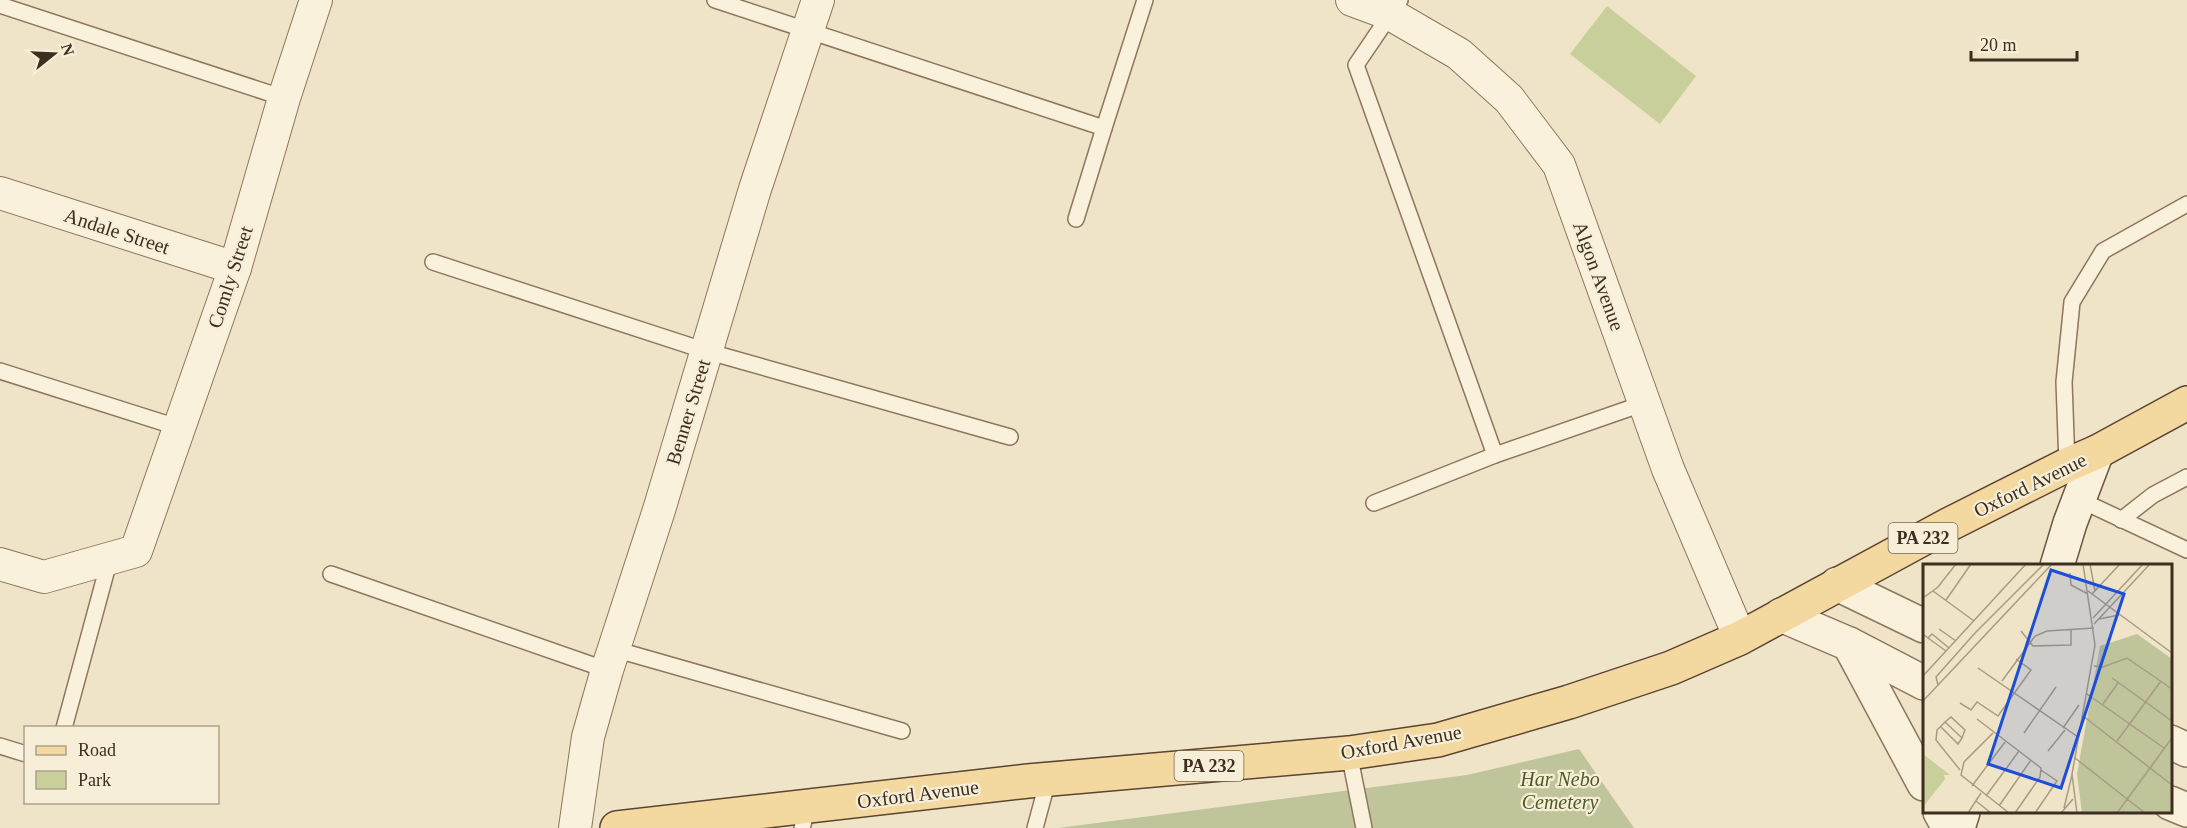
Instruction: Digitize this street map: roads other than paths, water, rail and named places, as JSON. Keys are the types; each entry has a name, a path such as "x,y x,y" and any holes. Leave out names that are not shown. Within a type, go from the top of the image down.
{"main road":[{"name":"Oxford Avenue","path":"617,828 805,817 1048,780 1349,753 1438,740 1671,668 1740,638 1837,584 2067,465 2097,452 2187,403"}],"street":[{"name":"Comly Street","path":"123,555 180,428 235,268 284,98 316,0"},
{"name":"Benner Street","path":"575,828 588,737 610,659 659,510 755,189 818,0"},
{"name":"Algon Avenue","path":"1352,0 1395,7 1459,54 1509,99 1559,165 1668,469 1740,638"},
{"name":"Andale Street","path":"0,193 235,268"},
{"path":"2058,564 2097,452"},
{"path":"0,564 44,577 123,555"},
{"path":"1837,584 1923,626"},
{"path":"1781,615 1849,644 1923,682"},
{"path":"1849,644 1923,782"},
{"path":"2172,743 2187,750"},
{"path":"2172,803 2187,810"},
{"path":"1941,813 1949,828"},
{"path":"1958,828 1964,813"}],"lane":[{"path":"715,0 1104,128"},
{"path":"1076,219 1144,0"},
{"path":"0,5 284,98"},
{"path":"1395,7 1356,65 1495,454"},
{"path":"2067,465 2064,382 2073,302 2103,251 2187,204"},
{"path":"434,262 706,351 1010,437"},
{"path":"0,371 180,428"},
{"path":"1374,503 1495,454 1645,403"},
{"path":"2121,520 2153,495 2187,477"},
{"path":"2079,499 2187,550"},
{"path":"65,726 123,555"},
{"path":"332,574 610,659 902,731"},
{"path":"0,746 24,753"},
{"path":"1349,753 1364,828"},
{"path":"1035,828 1048,780"}],"park label":[{"name":"Har Nebo Cemetery","path":"1560,790"}]}
